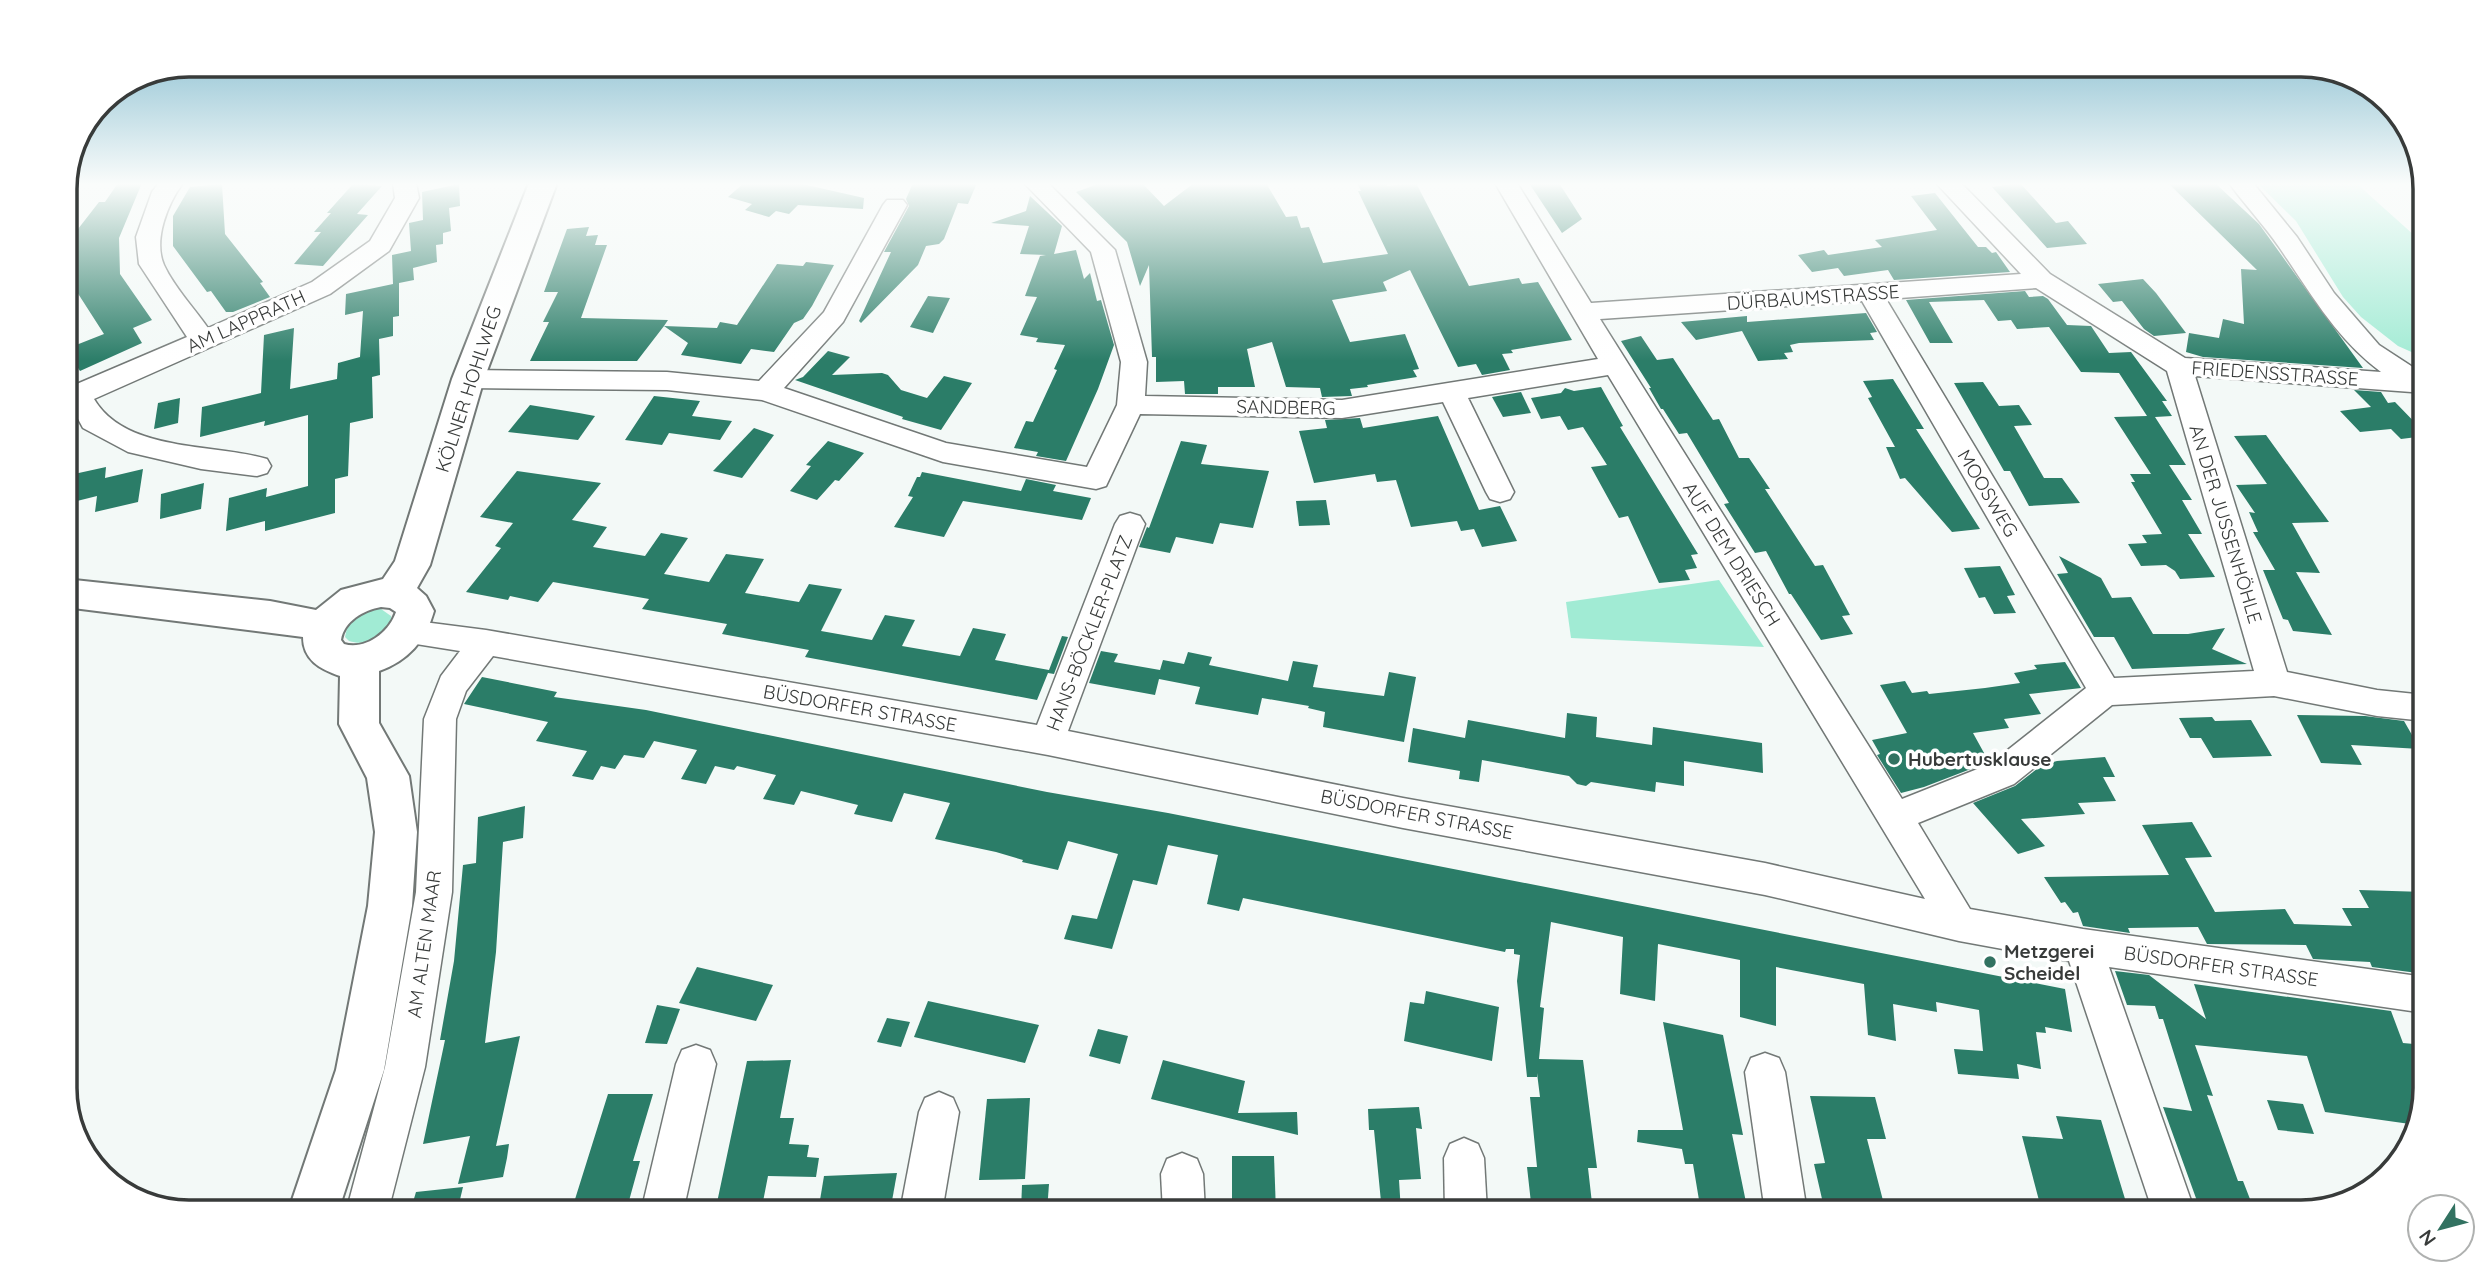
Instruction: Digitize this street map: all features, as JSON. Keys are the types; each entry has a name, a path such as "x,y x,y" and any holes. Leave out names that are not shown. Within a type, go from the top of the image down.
{"main road":[{"name":"KÖLNER HOHLWEG","path":"393,593 412,565 468,379 520,243"},
{"path":"381,593 393,593 404,597 415,611 408,632 388,650 360,660 344,660 332,656 324,648 322,638 325,626 341,608 354,600 381,593"},
{"path":"77,594 270,616 325,626"},
{"path":"317,1200 360,1070 390,906 396,832 388,776 359,724 360,660"}],"street":[{"path":"149,243 151,264 203,340"},
{"name":"AM LAPPRATH","path":"77,394 321,288 382,243"},
{"path":"765,391 834,316 874,243"},
{"path":"468,379 667,381 765,391 943,452 1096,479 1129,411 1135,362 1102,250 1095,243"},
{"name":"AUF DEM DRIESCH","path":"1542,243 1958,924"},
{"name":"FRIEDENSSTRASSE","path":"2005,243 2041,280 2179,366 2413,387"},
{"path":"2288,243 2325,299 2370,351 2413,382"},
{"name":"DÜRBAUMSTRASSE","path":"1585,312 2041,280"},
{"name":"MOOSWEG","path":"1870,293 2105,692"},
{"name":"SANDBERG","path":"1129,411 1342,409 1615,365"},
{"name":"AN DER JUSSENHÖHLE","path":"2179,366 2274,683"},
{"path":"1451,390 1500,492"},
{"name":"AM LAPPRATH","path":"77,402 93,421 138,445 201,459 257,466"},
{"name":"HANS-BÖCKLER-PLATZ","path":"1048,741 1130,524"},
{"name":"BÜSDORFER STRASSE","path":"408,632 486,642 1048,741 1403,813 1765,879 1958,924 2083,946 2413,993"},
{"name":"AM ALTEN MAAR","path":"370,1200 405,1067 434,892 440,719 452,685 486,642"},
{"path":"1895,817 2002,774 2105,692 2274,683 2413,708"},
{"path":"2083,946 2170,1200"},
{"path":"665,1200 696,1064"},
{"path":"1765,1072 1784,1200"},
{"path":"923,1200 939,1112"},
{"path":"1464,1158 1466,1200"}],"green space":[{"path":"2309,243 2413,243 2413,353 2398,346 2361,317 2343,297"},
{"path":"1719,580 1764,647 1571,638 1566,602"},
{"path":"381,609 391,616 392,622 384,632 368,642 349,641 345,637 348,624 363,612"}],"building":[{"path":"77,243 119,243 120,274 152,320 133,328 142,343 80,371 77,366 77,345 104,334 77,292"},
{"path":"173,243 232,243 263,282 260,283 270,297 233,312 226,312 211,291 207,292"},
{"path":"312,243 344,243 323,266 294,264"},
{"path":"410,243 443,243 436,245 437,262 413,268 414,280 399,283 399,316 393,317 393,336 379,339 380,375 372,377 373,418 350,423 348,476 335,479 335,513 265,531 265,521 226,531 229,498 267,488 266,497 308,486 308,415 264,426 265,421 200,437 202,407 261,393 264,335 294,328 290,389 337,379 338,363 360,357 363,311 345,315 346,294 393,284 392,255 411,251"},
{"path":"562,243 607,245 581,318 668,320 637,361 530,361 549,322 543,322 558,292 544,292"},
{"path":"889,243 940,243 926,246 918,265 861,323 859,321 891,252 884,252"},
{"path":"1024,243 1057,243 1054,254 1076,250 1084,279 1090,273 1097,301 1101,300 1114,345 1066,461 1036,456 1038,452 1014,448 1026,421 1033,422 1057,370 1054,369 1065,345 1036,342 1038,338 1020,335 1037,297 1025,296 1040,256 1046,255 1020,254"},
{"path":"1127,243 1315,243 1323,263 1388,254 1383,243 1447,243 1469,286 1519,278 1522,284 1538,282 1572,340 1511,350 1513,353 1502,354 1510,370 1482,375 1476,364 1458,367 1410,270 1383,282 1387,291 1332,300 1350,342 1405,334 1419,369 1413,370 1417,377 1350,389 1352,396 1322,397 1320,388 1286,387 1272,342 1247,349 1255,387 1218,387 1218,394 1185,394 1184,381 1156,382 1156,357 1152,357 1149,265 1140,286"},
{"path":"1878,243 1974,243 1978,247 1986,247 1992,253 1996,252 2010,272 1894,280 1888,270 1844,276 1838,268 1812,272 1798,255 1824,250 1828,255 1882,247"},
{"path":"2042,243 2087,244 2047,248"},
{"path":"2229,243 2272,243 2363,368 2203,357 2186,352 2189,333 2219,338 2223,319 2244,324 2241,269 2257,270"},
{"path":"806,262 834,265 812,306 803,319 794,323 774,352 751,349 741,364 681,355 688,343 664,326 717,328 720,322 737,325 777,264 803,266"},
{"path":"2143,279 2186,333 2154,336 2144,329 2122,301 2113,302 2098,284"},
{"path":"2025,291 2029,297 2043,296 2048,299 2067,325 2091,326 2109,353 2131,352 2167,401 2162,401 2172,416 2155,417 2186,465 2169,465 2192,500 2182,500 2202,534 2188,534 2215,577 2180,579 2175,571 2166,565 2141,566 2128,544 2147,543 2142,535 2162,534 2131,482 2135,482 2130,474 2151,474 2114,417 2147,416 2119,373 2081,372 2049,327 2017,329 2011,320 1998,321 1984,300 1929,302 1953,343 1930,343 1906,300"},
{"path":"928,296 950,298 933,333 910,327"},
{"path":"1866,313 1877,332 1870,333 1874,340 1799,343 1790,345 1793,352 1784,353 1788,359 1758,361 1742,331 1696,340 1681,322 1747,316 1747,322"},
{"path":"1641,336 1657,360 1673,358 1713,420 1719,419 1739,458 1749,458 1770,489 1765,489 1815,566 1823,565 1850,615 1842,616 1853,634 1821,640 1789,594 1766,551 1755,553 1724,504 1729,503 1687,433 1679,434 1661,409 1621,341"},
{"path":"828,351 850,357 832,375 882,373 888,375 901,390 927,398 944,376 972,383 941,430 902,419 903,417 795,380 803,377"},
{"path":"1893,379 1924,429 1916,429 1980,529 1952,532 1905,478 1900,479 1886,447 1895,447 1868,398 1872,397 1863,381"},
{"path":"1983,382 1999,406 2019,405 2032,425 2014,426 2044,478 2062,478 2080,503 2029,506 2010,471 2004,471 1954,383"},
{"path":"1601,387 1623,426 1620,427 1698,554 1691,555 1697,568 1685,570 1690,580 1659,583 1628,516 1619,518 1591,467 1607,465 1583,427 1568,430 1560,416 1541,419 1531,398 1561,393 1565,388 1574,391"},
{"path":"2354,390 2381,392 2388,403 2395,402 2413,421 2413,438 2401,439 2391,429 2360,432 2340,411 2371,407"},
{"path":"1521,392 1531,413 1503,417 1492,397"},
{"path":"654,396 700,401 692,416 732,421 720,440 669,433 662,445 625,440"},
{"path":"180,398 178,423 154,429 158,403"},
{"path":"530,405 595,416 578,440 508,432"},
{"path":"1438,416 1479,510 1500,506 1517,541 1482,547 1474,529 1461,531 1457,521 1411,527 1396,480 1377,482 1375,474 1314,483 1299,431 1327,428 1325,420 1360,418 1363,428"},
{"path":"754,428 774,435 742,478 713,471"},
{"path":"2266,435 2329,522 2292,523 2320,573 2296,572 2332,635 2293,631 2288,620 2283,619 2263,570 2275,570 2253,532 2258,532 2249,512 2255,513 2236,485 2267,484 2234,436"},
{"path":"828,441 864,453 839,481 835,480 817,500 790,491 811,466 806,465"},
{"path":"1181,441 1207,445 1201,464 1269,471 1253,528 1220,523 1213,544 1176,537 1170,553 1139,547 1147,527 1149,528"},
{"path":"106,467 105,478 143,469 138,502 95,512 97,496 77,501 77,473"},
{"path":"517,471 601,483 572,520 607,527 593,547 645,556 661,533 688,538 664,574 709,582 726,554 764,559 745,593 799,602 809,584 842,589 821,631 872,640 885,615 915,620 902,646 960,656 973,628 1006,634 995,660 1049,670 1062,636 1068,637 1054,674 1048,673 1037,700 805,657 809,650 722,634 727,624 642,609 649,599 553,582 538,602 510,596 508,600 466,592 501,548 495,546 513,523 480,517"},
{"path":"922,472 1021,491 1026,479 1056,485 1053,491 1091,498 1082,520 963,501 944,537 894,527 913,497 908,496"},
{"path":"204,483 201,509 160,519 161,494"},
{"path":"1326,500 1330,525 1299,526 1296,501"},
{"path":"2059,556 2101,578 2112,598 2131,597 2153,634 2188,634 2225,628 2212,649 2247,664 2132,669 2114,637 2094,637 2057,574 2068,573"},
{"path":"2000,566 2015,595 2007,596 2016,613 1994,614 1985,597 1979,598 1964,568"},
{"path":"1101,651 1118,654 1114,662 1160,670 1163,660 1184,664 1188,652 1212,657 1209,665 1288,681 1293,661 1318,665 1313,687 1384,696 1389,672 1416,677 1404,742 1323,727 1325,712 1308,708 1309,706 1262,698 1258,715 1195,704 1200,687 1159,679 1155,695 1089,683"},
{"path":"2065,662 2081,688 2029,694 2041,714 2004,719 2009,728 1973,733 1989,762 1901,793 1877,755 1880,754 1872,740 1907,733 1880,685 1905,681 1912,693 1927,691 1929,694 1985,688 2020,683 2014,673 2037,669 2034,665"},
{"path":"482,677 557,692 554,697 646,710 1047,792 1168,813 2065,989 2072,1032 2045,1027 2046,1033 2036,1032 2041,1069 2017,1064 2019,1079 1958,1074 1954,1049 1983,1051 1979,1010 1936,1002 1937,1012 1893,1004 1896,1041 1868,1035 1864,984 1776,967 1776,1026 1740,1017 1740,960 1658,944 1655,1001 1620,994 1623,937 1551,922 1540,1007 1544,1008 1539,1059 1583,1060 1597,1168 1588,1168 1592,1200 1531,1200 1527,1167 1537,1167 1530,1097 1540,1097 1537,1073 1537,1077 1527,1077 1517,981 1520,955 1514,954 1514,949 1506,949 1505,952 1243,898 1239,911 1207,904 1218,855 1168,845 1157,885 1133,880 1112,949 1064,939 1072,915 1097,919 1118,854 1068,841 1058,870 1022,862 1023,860 996,852 935,839 950,803 904,793 892,822 854,814 858,805 801,791 794,805 763,799 776,775 737,766 734,770 715,766 706,784 681,779 697,750 654,741 644,758 624,755 615,769 601,766 593,780 572,776 587,751 536,741 548,722 464,704"},
{"path":"1567,713 1597,717 1596,737 1652,745 1653,727 1762,743 1763,773 1684,761 1684,786 1656,782 1655,792 1591,782 1586,786 1577,784 1569,776 1482,760 1479,782 1459,779 1460,771 1408,762 1413,728 1465,738 1468,720 1565,738"},
{"path":"2297,715 2365,716 2404,721 2413,737 2413,749 2351,745 2362,765 2321,763"},
{"path":"2212,717 2215,721 2251,720 2272,756 2213,758 2201,738 2190,738 2179,718"},
{"path":"2105,757 2115,777 2103,777 2116,801 2078,803 2085,814 2021,819 2045,846 2018,854 1973,803 2015,786 2042,765"},
{"path":"525,806 523,838 503,842 496,952 485,1043 520,1036 496,1146 509,1144 507,1158 503,1177 458,1184 470,1136 423,1144 445,1040 440,1040 454,961 463,865 476,863 478,817"},
{"path":"2192,822 2212,857 2185,858 2215,912 2285,909 2294,924 2352,926 2342,908 2369,908 2359,890 2413,892 2413,972 2372,967 2370,962 2313,959 2306,945 2207,944 2198,927 2128,928 2130,933 2083,926 2078,912 2073,913 2065,902 2061,903 2044,877 2169,875 2142,825"},
{"path":"697,967 773,985 756,1021 679,1003"},
{"path":"2115,971 2149,975 2206,1019 2194,984 2391,1011 2403,1043 2413,1044 2413,1088 2407,1124 2325,1112 2307,1056 2195,1045 2213,1096 2207,1095 2238,1181 2243,1181 2250,1200 2197,1200 2163,1107 2192,1111 2163,1019 2159,1019 2155,1006 2127,1005"},
{"path":"1426,991 1499,1007 1492,1061 1404,1041 1410,1002 1424,1004"},
{"path":"928,1001 1039,1025 1025,1063 914,1037"},
{"path":"657,1005 680,1009 667,1044 645,1043"},
{"path":"887,1018 910,1022 901,1047 877,1042"},
{"path":"1663,1022 1723,1035 1743,1135 1732,1134 1746,1200 1699,1200 1693,1164 1685,1164 1682,1149 1637,1142 1638,1130 1683,1130"},
{"path":"1098,1029 1128,1036 1120,1064 1089,1056"},
{"path":"791,1060 780,1118 794,1118 789,1144 809,1145 807,1157 819,1158 816,1177 768,1176 763,1200 718,1200 747,1061"},
{"path":"1163,1060 1245,1081 1238,1113 1297,1112 1298,1135 1151,1099"},
{"path":"608,1094 653,1094 633,1161 640,1161 629,1200 575,1200"},
{"path":"1810,1096 1875,1097 1886,1139 1867,1139 1883,1200 1822,1200 1814,1164 1825,1163"},
{"path":"1030,1098 1025,1179 979,1180 987,1099"},
{"path":"2267,1100 2303,1104 2314,1134 2278,1130"},
{"path":"1419,1107 1422,1129 1416,1128 1421,1179 1399,1180 1400,1200 1381,1200 1374,1130 1369,1130 1368,1109"},
{"path":"2056,1116 2101,1120 2125,1200 2039,1200 2022,1136 2063,1139"},
{"path":"1232,1156 1274,1156 1276,1200 1232,1200"},
{"path":"897,1173 892,1200 820,1200 824,1176"},
{"path":"1049,1184 1048,1200 1021,1200 1022,1185"},
{"path":"463,1187 460,1200 414,1200 416,1192"}],"place":[{"name":"Hubertusklause","path":"1894,759"},
{"name":"Metzgerei Scheidel","path":"1990,962"}]}
